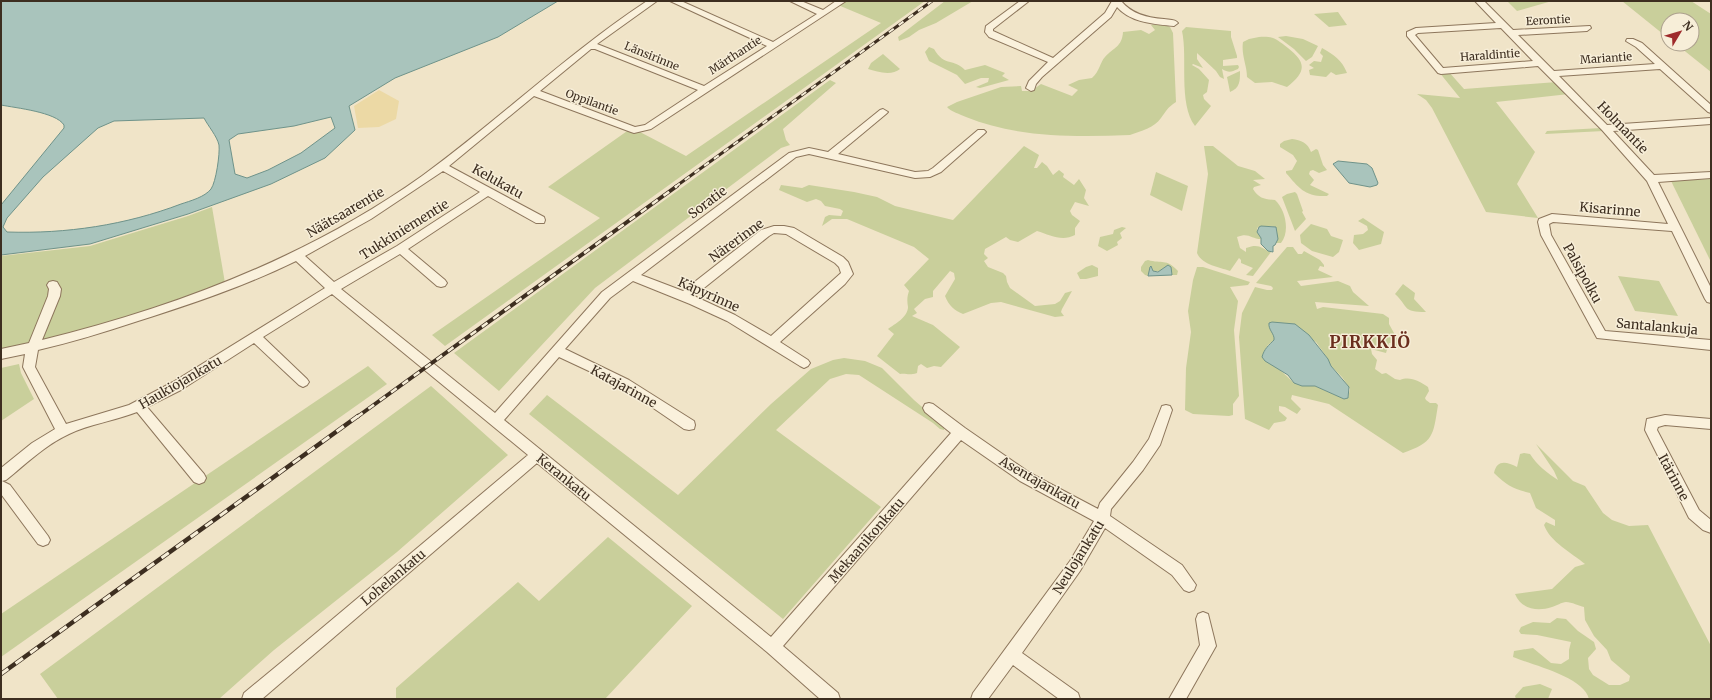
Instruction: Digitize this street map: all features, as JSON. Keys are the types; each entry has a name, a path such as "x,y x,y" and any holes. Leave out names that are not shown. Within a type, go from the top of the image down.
{"street":[{"name":"Näätsaarentie","path":"1,354 33,348 83,334 190,300 257,274 297,256 399,197 442,166 622,21 653,1"},
{"path":"674,1 773,45"},
{"path":"794,1 823,13"},
{"name":"Märthantie","path":"642,130 842,1"},
{"path":"1025,1 989,28 989,32 992,35 1055,62"},
{"path":"1031,88 1032,83 1039,75 1108,15 1117,1 1127,12 1135,16 1154,21 1174,23"},
{"name":"Holmantie","path":"1479,1 1605,128 1652,178 1676,228 1707,284 1711,299"},
{"name":"Haraldintie","path":"1502,25 1416,31 1411,33 1411,36 1441,70 1540,63"},
{"name":"Eerontie","path":"1510,33 1587,28"},
{"path":"1630,41 1638,45 1711,110"},
{"name":"Länsirinne","path":"590,46 705,90"},
{"name":"Mariantie","path":"1552,74 1662,66"},
{"name":"Oppilantie","path":"534,93 634,130 642,130"},
{"path":"830,156 883,112"},
{"path":"1605,128 1711,121"},
{"name":"Soratie","path":"495,421 606,295 798,153 809,151 923,176 936,170 981,132"},
{"name":"Kelukatu","path":"442,166 540,220"},
{"path":"1652,178 1711,176"},
{"name":"Tukkiniementie","path":"334,289 401,249 487,192"},
{"name":"Kisarinne","path":"1543,222 1552,218 1676,228"},
{"name":"Palsipolku","path":"1543,222 1546,235 1601,335"},
{"name":"Närerinne","path":"684,297 765,233 775,229 784,229 802,238 839,260 847,271 845,277 841,281 772,342"},
{"path":"401,249 441,283"},
{"name":"Kerankatu","path":"297,256 334,289 772,648 832,699"},
{"name":"Käpyrinne","path":"632,276 731,318 804,363"},
{"path":"53,285 55,290 54,296 30,356 29,367 63,431"},
{"name":"Haukiojankatu","path":"1,476 37,447 63,431 138,406 177,386 318,297 334,289"},
{"name":"Santalankuja","path":"1601,335 1711,345"},
{"path":"255,337 303,382"},
{"name":"Katajarinne","path":"558,351 625,383 689,425"},
{"path":"138,406 199,478"},
{"name":"Asentajankatu","path":"929,408 960,432 1025,477 1103,519 1177,570 1190,585"},
{"name":"Neulojankatu","path":"979,699 1075,566 1103,519 1105,507 1138,466 1154,441 1166,410"},
{"name":"Itärinne","path":"1709,527 1694,514 1656,443 1651,430 1652,422 1665,420 1711,424"},
{"name":"Mekaanikonkatu","path":"772,648 960,432"},
{"name":"Lohelankatu","path":"250,699 294,660 537,455"},
{"path":"1,486 5,489 43,540"},
{"path":"1177,699 1208,646 1203,619"},
{"path":"1011,654 1072,699"}],"green space":[{"path":"844,1 925,1 445,346 432,335 600,218 548,187 630,129 638,131 686,156 881,23 838,5"},
{"path":"945,1 973,1 936,23 899,41 898,37"},
{"path":"1507,1 1552,1 1517,11"},
{"path":"1622,1 1691,1 1711,14 1711,72 1686,52 1700,52 1700,12 1660,12 1660,32"},
{"path":"1338,12 1347,25 1329,27 1314,14"},
{"path":"1162,23 1170,27 1173,33 1176,102 1151,127 1130,135 1047,135 1006,129 986,124 956,113 947,107 957,102 1001,87 1021,86 1022,91 1031,91 1041,84 1072,96 1078,90 1068,85 1079,80 1092,78 1097,72 1103,59 1119,44 1123,32 1141,30 1149,34 1155,30 1151,25"},
{"path":"1186,27 1231,31 1231,37 1237,58 1223,60 1223,66 1238,65 1239,67 1238,69 1230,72 1222,69 1224,79 1220,77 1216,71 1197,53 1197,59 1203,68 1193,64 1192,65 1199,69 1209,80 1207,92 1203,95 1204,99 1211,106 1195,126 1190,116 1185,93 1184,42 1182,31"},
{"path":"1286,36 1303,39 1318,46 1312,57 1306,61 1294,49 1278,37"},
{"path":"1259,37 1268,37 1278,40 1299,58 1302,68 1301,72 1298,77 1287,87 1272,82 1255,83 1247,77 1243,42"},
{"path":"929,47 934,49 938,55 945,60 961,66 965,70 985,65 1005,73 1002,76 1009,80 980,88 976,87 988,82 989,78 981,78 965,84 957,75 929,61 925,52"},
{"path":"1322,48 1337,58 1347,73 1336,75 1331,72 1326,77 1310,75 1309,70 1314,68 1309,65 1314,61 1321,62 1323,56 1320,53"},
{"path":"883,54 900,69 889,73 868,69 871,63"},
{"path":"1240,71 1239,84 1230,92 1227,77"},
{"path":"1448,71 1464,89 1557,82 1569,94 1496,102 1535,152 1517,184 1538,218 1486,212 1432,108 1426,100 1417,94 1460,98 1439,72"},
{"path":"830,80 836,83 783,129 786,140 790,145 781,148 595,288 499,391 454,353"},
{"path":"1601,128 1604,131 1545,134 1547,131"},
{"path":"1292,139 1304,142 1311,152 1316,149 1318,150 1323,165 1327,170 1319,173 1313,170 1310,171 1309,174 1314,180 1310,185 1329,194 1327,196 1319,196 1308,193 1299,187 1286,173 1286,171 1292,170 1297,161 1293,155 1280,147 1280,144 1284,141"},
{"path":"1024,146 1039,155 1034,168 1037,168 1042,162 1047,166 1053,175 1059,170 1064,174 1063,177 1074,185 1079,179 1086,190 1084,198 1089,206 1075,202 1070,211 1072,215 1080,221 1075,228 1075,235 1061,238 1037,231 1018,242 1010,240 1006,237 985,249 984,254 988,258 984,261 988,267 1003,273 1006,276 1010,288 1035,306 1055,304 1060,301 1065,293 1072,291 1061,312 1064,316 1055,317 1001,302 991,303 963,314 952,307 945,296 955,279 954,273 950,271 933,291 933,297 925,299 914,309 917,313 912,316 933,325 960,347 941,367 934,366 927,368 921,364 918,366 917,373 900,374 877,356 894,334 888,329 901,320 906,314 909,291 904,285 929,259 914,247 847,219 832,219 822,226 825,217 829,215 841,216 843,211 825,206 821,201 816,199 807,202 779,190 781,185 802,188 809,185 854,192 877,197 895,206 953,220"},
{"path":"1204,146 1213,146 1238,166 1255,171 1265,179 1253,180 1261,185 1254,187 1253,189 1260,197 1275,200 1282,209 1286,221 1286,227 1284,238 1281,243 1276,243 1277,230 1272,226 1258,227 1257,229 1261,239 1247,235 1237,237 1240,248 1246,252 1246,248 1254,246 1271,252 1253,276 1246,275 1253,268 1241,263 1239,258 1230,271 1207,263 1199,257 1197,253 1208,174"},
{"path":"1156,172 1188,186 1182,211 1150,195"},
{"path":"1711,179 1711,262 1671,181"},
{"path":"1295,192 1306,219 1295,231 1282,197"},
{"path":"212,207 225,283 115,322 1,351 1,256 90,246 188,216"},
{"path":"1363,218 1384,232 1381,244 1359,250 1353,243 1354,235 1363,234 1368,230 1367,226 1358,221"},
{"path":"1311,224 1327,229 1331,236 1343,240 1339,252 1333,257 1312,251 1301,243 1300,235"},
{"path":"1122,227 1126,228 1120,233 1122,238 1117,242 1118,245 1107,251 1098,246 1100,237 1113,234 1114,230"},
{"path":"1287,247 1293,247 1298,254 1302,254 1304,251 1320,260 1324,267 1320,266 1318,270 1333,277 1297,281 1301,286 1338,281 1350,286 1353,292 1369,306 1315,302 1317,309 1323,307 1383,314 1389,318 1389,324 1400,344 1399,348 1393,343 1389,343 1386,353 1371,349 1372,354 1377,360 1375,369 1382,374 1386,373 1395,379 1411,379 1428,387 1429,391 1425,398 1426,400 1430,403 1436,403 1438,405 1433,431 1426,441 1421,445 1403,453 1329,404 1292,395 1291,399 1301,409 1297,414 1285,407 1279,406 1279,411 1287,418 1285,421 1274,423 1269,430 1245,419 1239,337 1242,313 1255,287 1267,290 1272,290 1273,288 1271,286 1256,283","holes":["1278,322 1316,342 1331,366 1342,377 1350,389 1348,398 1344,399 1315,386 1306,386 1294,383 1263,354 1268,345 1274,340"]},
{"path":"1148,260 1170,264 1178,271 1177,275 1172,275 1172,272 1165,267 1160,271 1153,271 1151,266 1148,276 1145,275 1141,271 1141,267 1145,261"},
{"path":"1092,265 1098,268 1098,276 1080,279 1077,273"},
{"path":"1197,267 1203,267 1250,282 1248,285 1230,287 1238,301 1234,330 1239,396 1233,404 1233,415 1229,416 1193,414 1185,410 1186,368 1191,332 1188,311 1193,280"},
{"path":"1618,276 1659,281 1678,316 1635,311"},
{"path":"1403,284 1415,293 1414,299 1426,312 1409,310 1399,299 1395,294"},
{"path":"844,358 865,361 882,368 914,400 944,426 944,430 940,429 859,375 846,374 830,379 776,430 881,507 783,619 529,414 547,395 678,495 771,404 811,369 833,360"},
{"path":"19,364 21,373 34,399 1,421 1,368"},
{"path":"368,366 387,384 1,657 1,614"},
{"path":"431,386 508,455 397,552 274,650 219,699 58,699 40,674"},
{"path":"1536,444 1573,481 1585,486 1603,513 1612,520 1629,526 1648,525 1711,646 1711,699 1589,699 1585,691 1578,684 1568,678 1513,657 1514,651 1533,648 1551,663 1561,664 1569,659 1571,642 1537,635 1521,634 1519,631 1521,627 1533,622 1550,623 1557,618 1566,619 1578,631 1594,642 1596,649 1588,658 1589,669 1593,675 1609,685 1620,685 1629,681 1630,676 1611,660 1607,650 1594,636 1585,620 1584,607 1566,602 1546,608 1535,609 1521,603 1515,594 1552,589 1575,567 1585,564 1551,537 1544,525 1546,522 1555,526 1555,520 1536,508 1530,493 1510,486 1494,473 1497,465 1503,463 1517,467 1520,454 1524,453 1530,454 1542,468 1558,480 1554,471"},
{"path":"608,537 692,606 605,699 396,699 396,688 518,582 539,601"},
{"path":"1540,684 1552,689 1548,699 1516,699 1515,696 1523,687"}],"sand":[{"path":"379,90 399,101 396,119 379,127 358,128 354,106"}],"water":[{"path":"1,1 558,1 498,37 395,78 349,106 355,130 325,158 271,184 188,214 90,244 1,255 1,205 64,128 64,125 60,121 45,114 1,105","holes":["331,117 335,128 301,153 268,170 247,178 235,174 229,140 238,134 294,126","204,118 216,138 219,149 213,185 208,192 201,196 139,218 96,227 73,230 29,232 7,232 3,227 7,218 43,177 98,128 114,121"]},
{"path":"1338,161 1367,164 1372,168 1378,183 1377,185 1370,187 1349,183 1333,164"},
{"path":"1261,226 1276,227 1278,239 1273,246 1273,252 1268,251 1261,244 1261,238 1257,232"},
{"path":"1168,265 1171,267 1172,275 1148,276 1151,266 1153,271 1158,272"},
{"path":"1269,323 1295,324 1309,335 1328,359 1331,366 1349,387 1348,398 1344,399 1315,386 1302,386 1294,383 1288,375 1265,361 1262,357 1263,354 1274,340 1274,336 1269,325"}],"railway":[{"path":"675,187 932,1"},
{"path":"357,417 677,186"},
{"path":"1,674 358,416"}],"district":[{"name":"PIRKKIÖ","path":"1370,342"}]}
